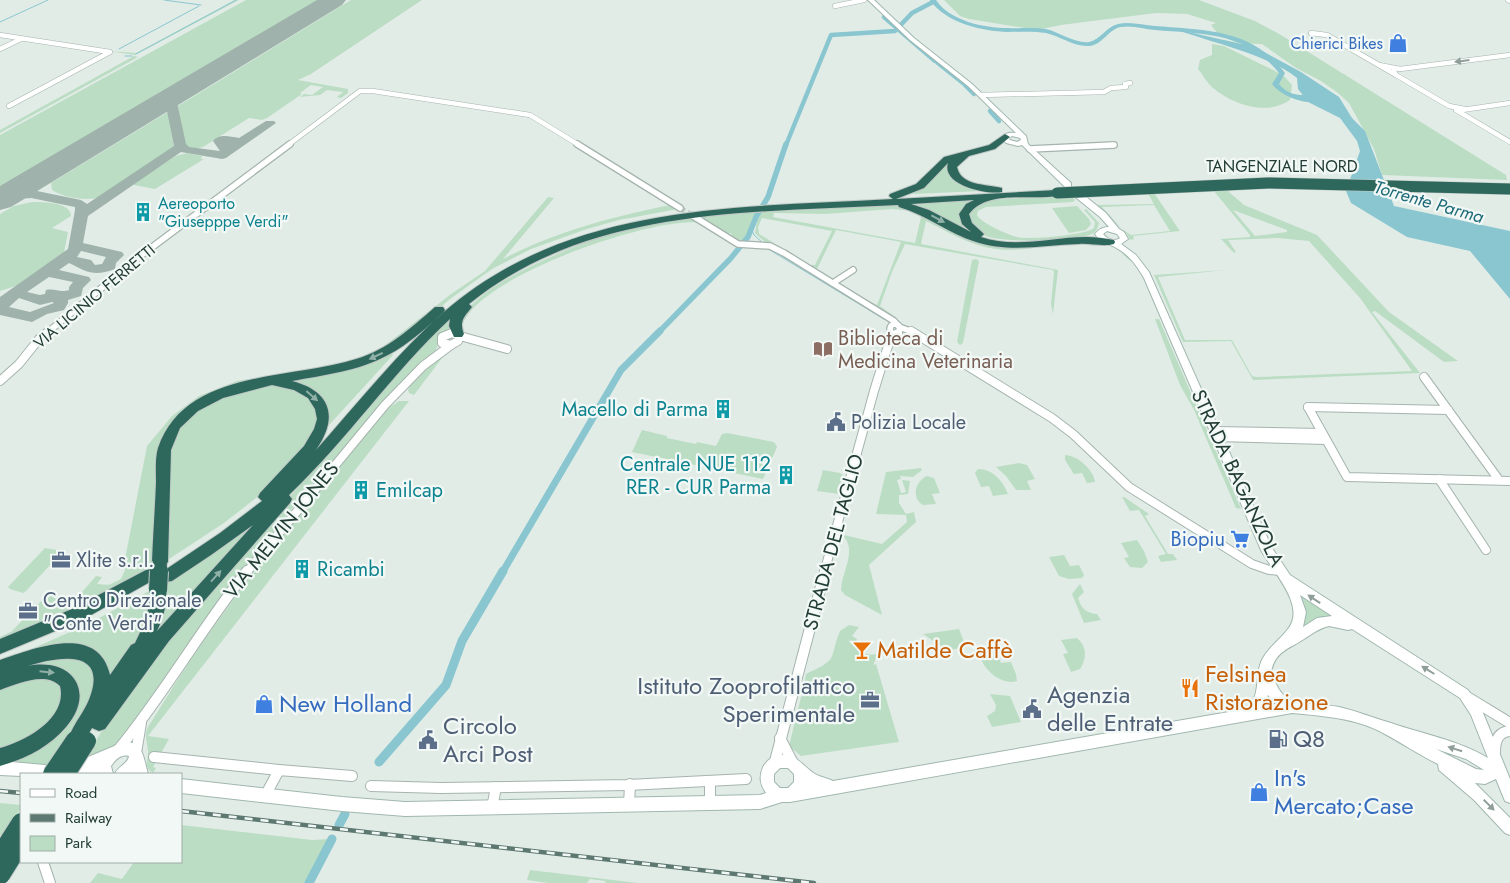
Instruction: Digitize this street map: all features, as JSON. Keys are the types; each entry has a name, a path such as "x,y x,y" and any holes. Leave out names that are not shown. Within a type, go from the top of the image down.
{"highway":[{"path":"791,206 888,196 908,192 924,183 947,159 994,146 1005,136"},
{"path":"1015,144 1003,145 961,157 952,165 953,173 964,182 982,188 1050,191"},
{"path":"825,202 1050,191 1283,183 1510,187"},
{"path":"858,204 1050,191"},
{"path":"1050,191 981,200 967,208 965,220 980,235 1008,242 1079,238 1092,236 1100,232"},
{"path":"99,723 137,658 155,616 159,576 164,458 169,437 182,419 204,402 225,392 249,385 338,370 373,358 402,343 446,304 506,267 534,253 593,230 666,213 791,206 894,204 913,207 973,237 994,243 1020,244 1088,240 1110,242"},
{"path":"0,656 83,620 220,541 269,503 309,466 436,325 478,290 510,270 540,255 581,239 618,228 670,217 732,209"},
{"path":"456,340 454,324 459,313 491,288 551,255 618,228"},
{"path":"0,648 159,576 216,534 264,497 304,461 420,332 440,313 473,288"},
{"path":"249,385 278,383 298,387 315,397 321,405 323,412 321,429 314,442 264,497"},
{"path":"81,737 99,723 163,636 349,427 358,412"},
{"path":"49,773 81,737 146,638"},
{"path":"0,668 38,655 61,650 79,652 93,659 101,672 101,690 81,737 73,772"},
{"path":"0,682 33,672 49,672 64,678 69,686 70,694 67,710 50,732 22,751 0,757"},
{"path":"0,869 20,824"},
{"path":"0,869 20,845"}],"street":[{"path":"835,6 864,0 871,1 899,28 980,96 1068,186"},
{"path":"1311,33 1328,35 1510,142"},
{"path":"0,36 110,52 9,106"},
{"path":"0,49 21,39"},
{"path":"1396,75 1393,71 1400,69 1510,55"},
{"path":"1379,65 1400,69"},
{"path":"980,96 1104,92 1111,88 1126,87 1125,84 1130,83"},
{"name":"VIA LICINIO FERRETTI","path":"0,381 19,364 39,339 144,254 360,91 373,91 530,115 680,208"},
{"path":"1447,106 1465,109 1510,103"},
{"path":"1465,109 1462,111 1468,117"},
{"path":"1005,136 1009,132 1010,125"},
{"path":"1005,136 1014,134 1024,139"},
{"path":"1005,136 1007,141 1030,149 1114,145"},
{"path":"1015,144 1021,143 1024,139"},
{"name":"STRADA BAGANZOLA","path":"1077,194 1101,213 1110,225 1123,235 1124,243 1135,254 1151,284 1267,550 1282,574 1316,600 1510,723"},
{"name":"STRADA BAGANZOLA","path":"1090,206 1101,221 1100,237 1122,248 1138,261"},
{"path":"693,216 741,245 770,246 778,249 890,319 899,331"},
{"path":"1100,232 1107,229 1117,231"},
{"path":"1110,242 1120,242 1124,239"},
{"path":"833,283 853,270"},
{"name":"STRADA DEL TAGLIO","path":"774,765 843,502 888,346 890,319"},
{"path":"890,328 915,334 1060,424 1125,483 1157,505 1252,564 1282,574 1296,599 1300,613 1295,630 1270,657 1265,671 1259,706 1255,711 1246,714"},
{"name":"STRADA DEL TAGLIO","path":"888,346 894,335 899,331"},
{"path":"456,340 446,334 440,340 443,344 456,340 480,342 507,350"},
{"name":"VIA MELVIN JONES","path":"435,354 440,340"},
{"name":"VIA MELVIN JONES","path":"114,753 144,719 209,622 284,524 383,407 435,354 456,340"},
{"path":"1424,377 1499,480"},
{"path":"1448,410 1308,407 1347,477 1510,481"},
{"path":"1216,434 1324,437"},
{"path":"1439,479 1486,550"},
{"path":"1283,644 1300,637 1317,622 1328,620 1345,624 1385,643"},
{"path":"1265,671 1278,698 1288,705 1341,713 1469,754 1496,765"},
{"name":"STRADA BAGANZOLA","path":"1468,698 1476,712 1510,796"},
{"path":"182,786 387,808 629,806 760,802 831,786 1246,714 1297,707"},
{"name":"VIA MELVIN JONES","path":"136,756 144,719"},
{"path":"1387,728 1426,751 1475,776 1485,777 1496,765 1498,735 1502,732 1510,731"},
{"path":"767,780 774,792 786,795 796,791 801,784 802,777 780,738"},
{"path":"73,772 129,748 136,756 141,773"},
{"path":"1426,751 1479,795 1510,828"},
{"path":"105,773 104,765 114,753"},
{"path":"123,773 132,766 136,756"},
{"path":"154,757 352,776"},
{"path":"743,802 756,798 765,788 768,772 774,765 781,762 796,767 812,780 831,786"},
{"path":"0,768 49,773"},
{"path":"265,796 279,770"},
{"path":"73,772 86,773"},
{"path":"372,786 411,788 496,787 746,780"},
{"path":"710,782 710,804"},
{"path":"629,806 630,784"},
{"path":"492,808 496,787"},
{"path":"43,863 50,883"}],"green space":[{"path":"235,0 239,0 135,55 108,51 136,53"},
{"path":"246,0 318,0 0,187 0,135"},
{"path":"351,0 422,0 311,74 298,80 348,89 348,93 341,98 337,97 343,92 327,90 320,95 300,97 304,94 312,95 323,87 311,85 300,93 302,94 267,118 262,120 249,118 203,147 194,149 185,146 178,106"},
{"path":"944,0 1199,0 1255,21 1281,35 1506,175 1507,180 1382,175 1374,149 1349,103 1321,81 1296,68 1262,44 1237,43 1218,34 1211,25 1216,23 1187,14 1156,13 1061,25 1037,30 969,19 960,16"},
{"path":"1212,44 1224,46 1284,76 1292,85 1290,100 1281,105 1261,108 1240,103 1221,94 1211,86 1198,69 1200,60 1212,55"},
{"path":"134,56 138,57 0,133 0,130"},
{"path":"168,112 174,147 166,154 97,198 73,198 52,190 51,183"},
{"path":"187,153 202,156 201,159 204,159 155,189 134,185 135,182 176,156"},
{"path":"950,159 948,167 981,191 913,194"},
{"path":"1229,189 1229,192 1244,205 1317,235 1389,312 1458,361 1444,362 1375,311 1372,312 1420,373 1253,380 1231,341 1183,342 1154,275 1226,270 1158,277 1185,340 1232,340 1252,376 1256,377 1412,371 1360,298 1309,241 1278,238 1228,240 1236,252 1234,253 1221,239 1250,237 1250,235 1213,190 1154,193 1180,231 1133,236 1134,239 1130,240 1127,234 1097,205 1154,204 1147,192","holes":["1154,205 1170,231 1131,235 1122,229 1102,207","1233,210 1287,230 1287,232 1255,236"]},
{"path":"1070,195 1075,200 1073,202 986,207 978,211 977,215 989,225 1013,236 1023,238 1044,237 1081,233 1094,228 1095,222 1084,210 1086,209 1099,223 1094,233 1057,240 1008,240 980,233 967,217 970,208 989,200"},
{"path":"548,197 554,198 503,259 542,241 602,221 665,206 672,205 678,209 619,220 531,249 492,269 450,299 410,334 356,362 296,375 190,407 167,430 159,453 152,569 73,610 0,641 0,637 121,579 125,570 126,554 147,446 172,416 199,396 237,381 346,363 379,350 451,294 485,271"},
{"path":"972,200 966,206 973,233 918,206 920,203"},
{"path":"32,202 62,205 70,211 71,216 52,228 68,232 64,253 19,285 0,291 0,214 14,206"},
{"path":"896,205 906,207 987,243 1079,243 1025,249 996,249 969,242 926,221 921,244 1058,270 1053,314 1051,304 1053,270 905,244 892,272 880,306 895,317 893,318 863,298 877,305 901,242 836,230 817,269 833,279 831,279 766,243 755,233 757,221 762,212","holes":["893,209 910,211 921,217 915,243 773,217 774,213 825,214","762,218 832,231 815,265 810,265 759,234 758,227"]},
{"path":"1077,206 1091,224 1086,230 1069,233 1052,208"},
{"path":"757,212 748,234 740,243 728,236 731,233 727,234 695,216"},
{"path":"692,217 701,223 678,223 646,229 567,254 529,271 496,290 472,309 462,328 459,321 471,306 509,278 532,266 628,227"},
{"path":"1104,245 1111,245 1125,252 1131,261 1119,250"},
{"path":"976,259 979,261 963,343 960,345 957,342 972,260"},
{"path":"457,312 451,329 438,335 436,350 371,417 289,512 210,614 131,731 118,744 81,765 129,687 204,594 422,347"},
{"path":"1155,319 1159,319 1241,509 1236,508 1194,410 1180,385"},
{"path":"448,350 414,395 409,393 410,386"},
{"path":"392,352 393,355 329,425 326,410 285,380"},
{"path":"265,385 284,386 306,393 320,415 313,437 261,494 224,523 166,561 169,454 177,431 189,417 211,401"},
{"path":"399,401 409,401 148,736 169,739 153,767 156,768 153,773 147,766 146,736 148,727 206,637 278,541 322,487 390,407"},
{"path":"642,430 667,436 667,438 716,446 722,434 727,433 774,442 777,447 763,479 632,452"},
{"path":"1065,455 1080,460 1092,473 1095,482 1087,483 1082,473 1074,474 1065,460"},
{"path":"1019,463 1027,465 1035,479 1027,481 1031,490 1016,490 1006,476 996,467"},
{"path":"921,468 922,470 913,477 900,476 901,479 897,480 901,493 906,492 902,480 910,481 908,494 899,495 899,503 906,514 914,512 916,522 869,565 882,615 845,595 841,590 849,556 848,543 844,535 882,544 907,522 906,515 876,514 886,472"},
{"path":"978,469 993,473 1008,494 993,496 989,486 981,487 975,473"},
{"path":"823,470 840,473 844,476 839,494 817,491"},
{"path":"927,476 934,478 940,493 932,494 936,504 923,505 917,498 917,486"},
{"path":"1122,497 1149,514 1145,516 1168,554 1173,554 1177,560 1161,562 1158,556 1166,554 1139,510 1130,511"},
{"path":"262,515 152,638 165,582"},
{"path":"1137,540 1148,562 1142,568 1130,567 1124,558 1129,557 1121,543"},
{"path":"45,548 63,551 26,591 23,593 10,589 8,587"},
{"path":"1064,555 1070,566 1079,565 1084,575 1082,578 1069,579 1059,576 1049,557"},
{"path":"96,576 102,577 97,584 110,585 11,632 48,594 76,599"},
{"path":"1080,584 1084,592 1078,598 1081,605 1087,611 1097,614 1101,620 1084,623 1072,594"},
{"path":"151,590 148,621 109,688 93,652 0,663 88,624"},
{"path":"1298,593 1340,619 1320,619 1303,628 1304,609"},
{"path":"849,625 859,627 852,636 857,639 856,649 866,654 878,654 873,665 876,664 899,742 801,756 789,746 801,697 806,695 806,688 804,687 806,674 829,661 840,631"},
{"path":"959,629 964,642 957,649 942,646 923,634"},
{"path":"1077,638 1083,645 1085,657 1080,669 1071,672 1063,654 1068,653 1061,640"},
{"path":"996,651 1001,663 1011,662 1017,681 1011,682 999,679 984,665 980,653"},
{"path":"77,656 95,669 93,700 49,765 2,762 31,750 74,683 0,671 30,661"},
{"path":"47,676 64,687 57,719 0,754 0,686"},
{"path":"990,694 1010,696 1021,722 992,727 987,716 995,711 996,705"},
{"path":"0,803 20,805 20,810 3,835 0,835"},
{"path":"182,825 312,840 329,839 306,883 90,883 98,873 122,879 133,863 182,863"},
{"path":"530,870 638,883 606,883 605,881 590,879 587,883 548,883 527,880"}],"water":[{"path":"1175,29 1255,47 1301,72 1339,97 1352,118 1365,131 1394,206 1510,231 1510,299 1470,251 1407,237 1351,203 1346,191 1360,151 1357,141 1340,118 1308,102 1298,89 1297,78 1270,62"}],"waterway":[{"path":"0,22 48,0"},
{"path":"164,0 201,5"},
{"path":"136,54 236,0"},
{"name":"Torrente Parma","path":"933,0 945,13 964,22 986,28 1044,31 1084,44 1093,43 1113,28 1126,25 1226,36 1258,49 1271,59 1282,73 1275,84 1284,93 1295,97 1319,99"},
{"path":"897,29 912,13 933,2"},
{"path":"119,49 199,6"},
{"path":"884,17 897,29"},
{"path":"786,145 831,35 895,31 897,29"},
{"path":"897,29 935,61"},
{"path":"125,56 132,56"},
{"path":"938,63 963,83"},
{"path":"965,85 974,94"},
{"path":"990,111 999,121"},
{"path":"659,332 731,258 748,237 756,217 768,197 786,144"},
{"path":"752,230 754,235 763,243"},
{"path":"765,247 884,319"},
{"path":"502,573 621,370 659,332"},
{"path":"379,762 446,685 462,641 503,571"},
{"path":"339,825 345,814"},
{"path":"309,883 332,839"}],"taxiway":[{"path":"178,94 171,101 180,146"},
{"path":"242,142 270,123"},
{"path":"226,148 222,147 219,141 223,139 242,142"},
{"path":"180,146 186,150 222,155 242,142"},
{"path":"81,215 176,151 180,146"},
{"path":"32,181 25,188 27,193 81,204 81,215"},
{"path":"0,200 16,195 31,194"},
{"path":"5,311 1,308 4,301 70,256 75,250 81,215"},
{"path":"75,261 86,263 86,266 89,268 98,269 110,266 109,262 117,255 76,245"},
{"path":"47,272 84,280 76,287 76,293 59,298 51,293"},
{"path":"0,310 32,317 42,311 59,307 61,303 60,299 52,297 40,300 25,296"}],"runway":[{"path":"0,200 334,0"}],"tunnel":[{"path":"680,208 693,216"}],"railway":[{"path":"0,791 20,793"},
{"path":"182,811 814,883"}],"place":[{"name":"Chierici Bikes","path":"1398,43"},
{"name":"Aereoporto \"Giusepppe Verdi\"","path":"143,212"},
{"name":"Biblioteca di Medicina Veterinaria","path":"823,349"},
{"name":"Macello di Parma","path":"723,409"},
{"name":"Polizia Locale","path":"836,422"},
{"name":"Centrale NUE 112 RER - CUR Parma","path":"786,475"},
{"name":"Emilcap","path":"361,490"},
{"name":"Biopiu","path":"1240,539"},
{"name":"Xlite s.r.l.","path":"61,560"},
{"name":"Ricambi","path":"302,569"},
{"name":"Centro Direzionale \"Conte Verdi\"","path":"28,611"},
{"name":"Matilde Caffè","path":"862,650"},
{"name":"Felsinea Ristorazione","path":"1190,688"},
{"name":"Istituto Zooprofilattico Sperimentale","path":"870,700"},
{"name":"New Holland","path":"264,704"},
{"name":"Agenzia delle Entrate","path":"1032,709"},
{"name":"Q8","path":"1278,739"},
{"name":"Circolo Arci Post","path":"428,740"},
{"name":"In's Mercato;Case","path":"1259,792"}]}
